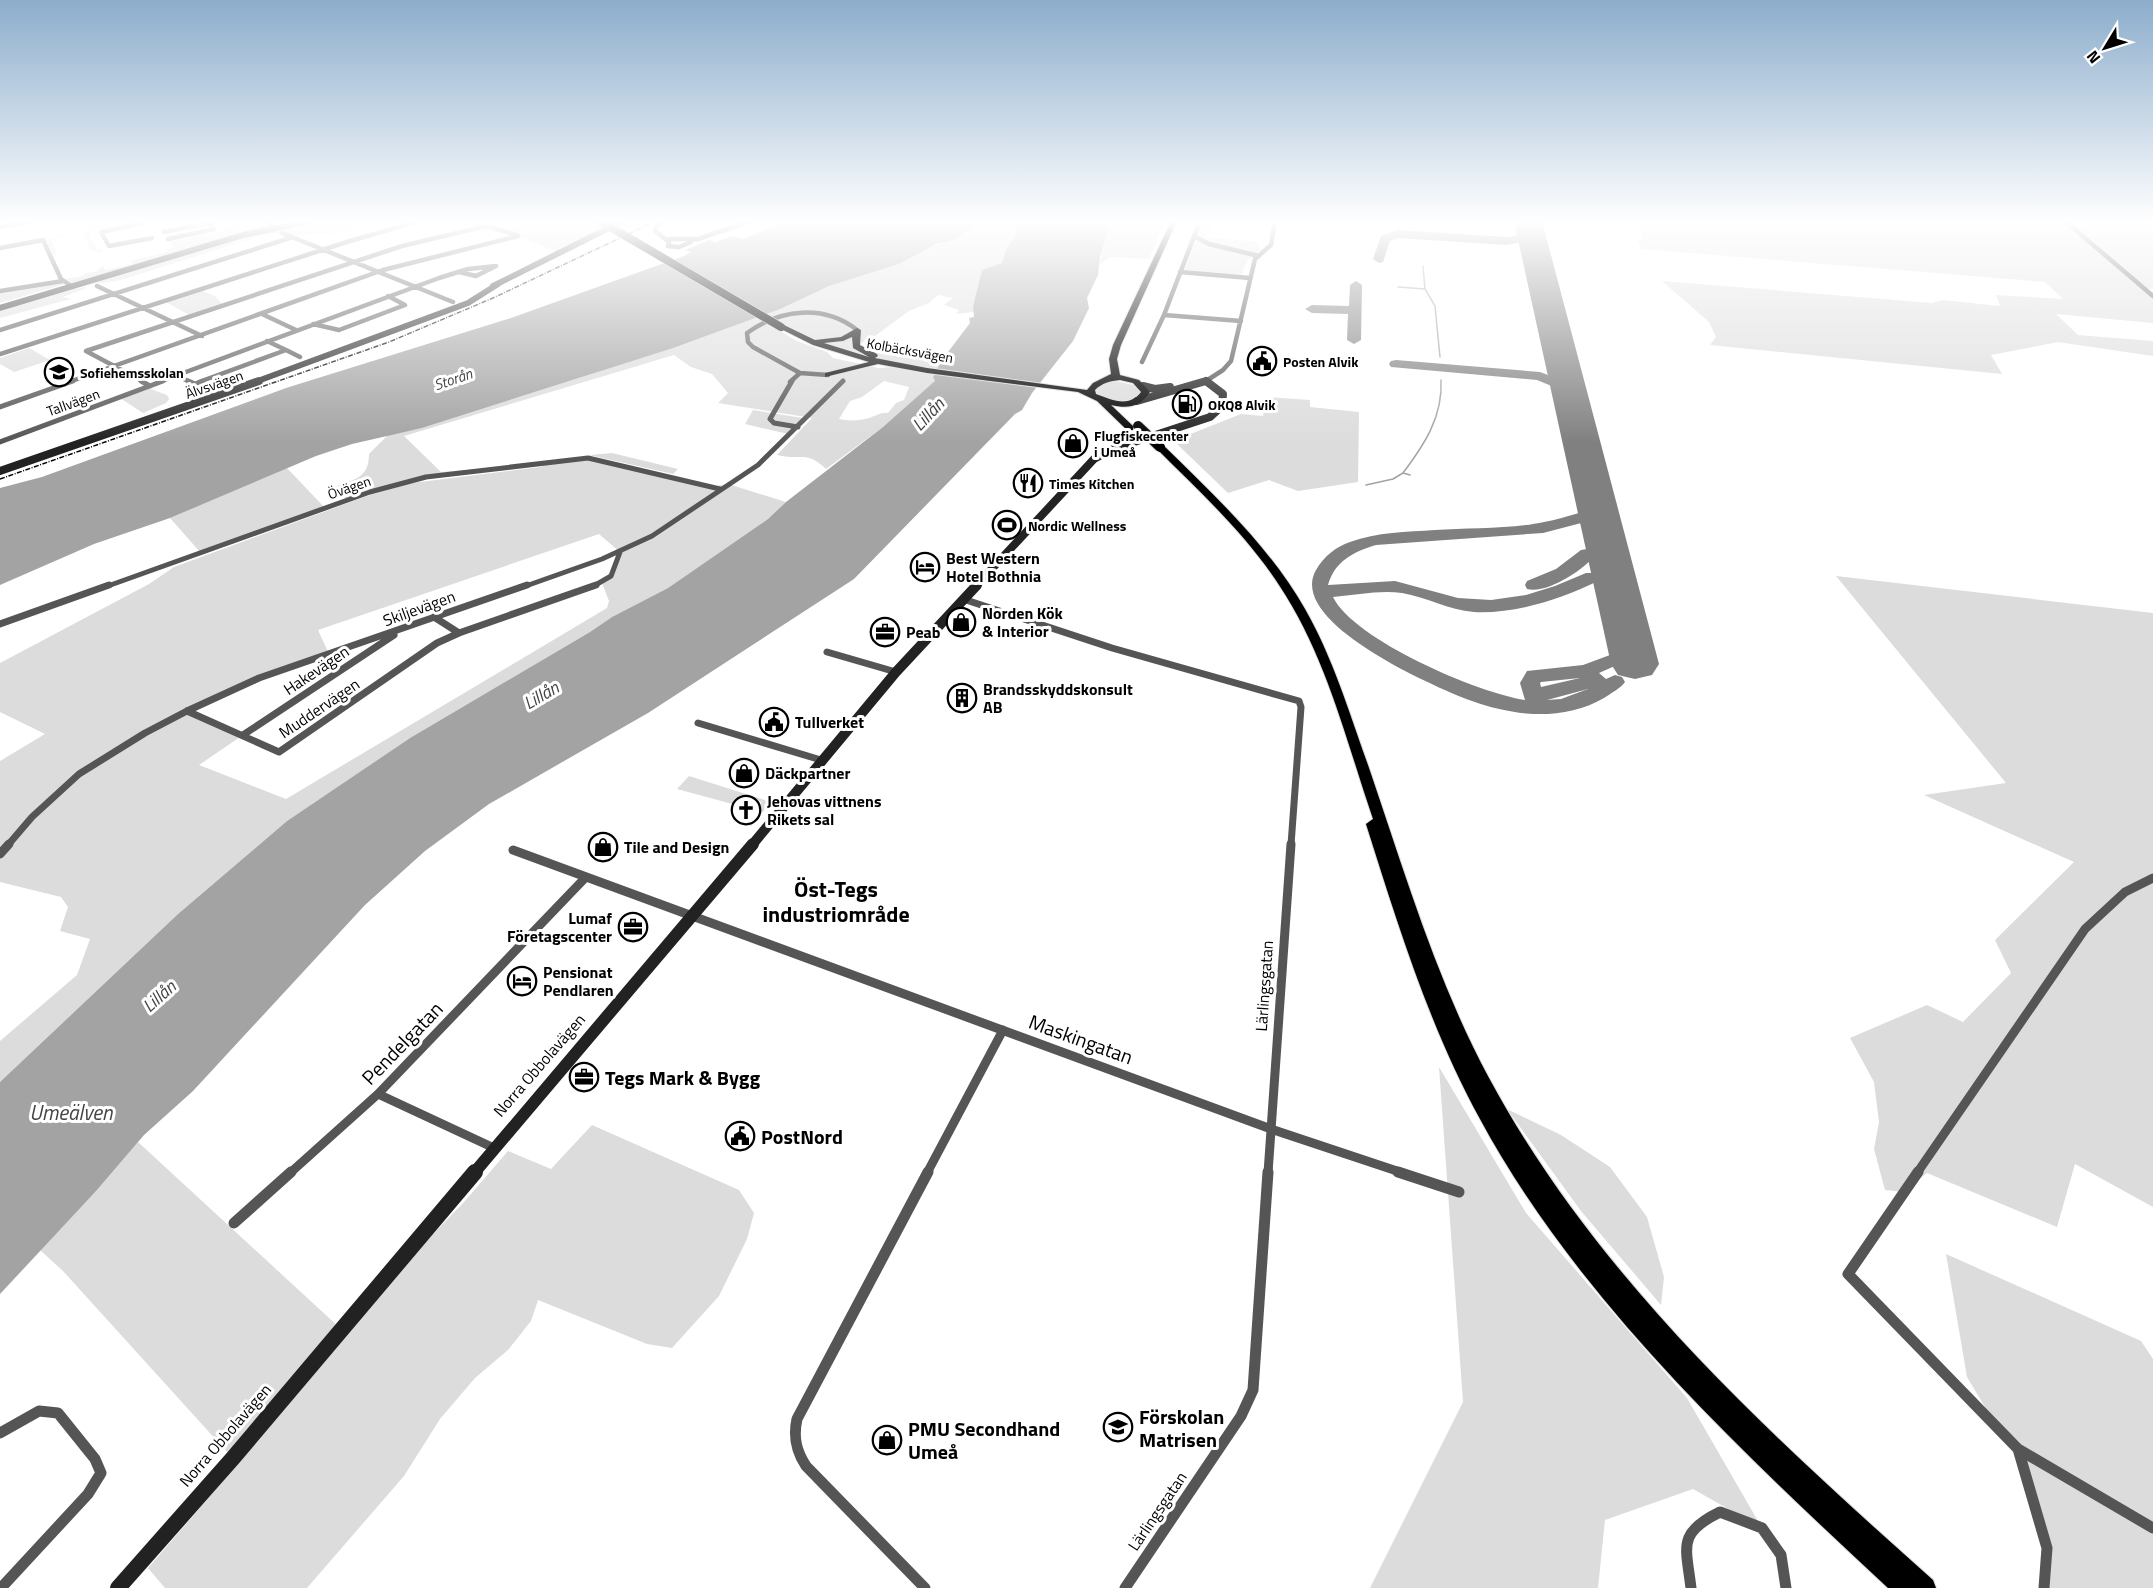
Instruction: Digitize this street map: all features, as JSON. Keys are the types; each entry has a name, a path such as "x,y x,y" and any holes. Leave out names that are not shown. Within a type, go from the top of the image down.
{"highway":[{"name":"Kolbäcksvägen","path":"728,295 811,342 841,353 882,363 1080,390 1096,398 1126,404"},
{"name":"Kolbäcksvägen","path":"729,295 783,327 817,341 866,357 911,366"},
{"path":"1141,295 1113,355 1116,375 1092,387 1096,398 1134,427 1260,552 1284,583 1312,632 1334,687 1445,1002 1483,1083 1524,1154 1595,1254 1704,1379 1763,1440 1925,1588"},
{"path":"817,341 843,339 857,329"},
{"path":"857,329 856,342 859,349 911,366"},
{"path":"1121,339 1121,358 1125,368 1145,394 1137,401 1123,406 1123,411 1134,427"},
{"path":"828,375 848,365 847,358 841,353"},
{"path":"828,375 840,374 866,364 882,363"},
{"name":"Kolbäcksvägen","path":"1054,386 1105,380 1139,384"},
{"path":"1156,448 1257,559 1276,586 1303,633 1338,722 1422,972 1463,1068 1515,1164 1570,1241 1661,1352 1780,1473 1905,1588"}],"street":[{"path":"0,308 45,295"},
{"path":"0,330 110,295"},
{"path":"115,295 202,336"},
{"path":"0,354 184,295"},
{"path":"150,386 86,351 252,295"},
{"path":"0,407 314,295"},
{"path":"439,295 461,305"},
{"path":"468,299 476,295"},
{"path":"1143,362 1171,295"},
{"path":"1137,401 1206,381 1223,370 1231,362 1246,295"},
{"path":"313,324 339,330 405,305 388,296"},
{"name":"Tallvägen","path":"0,442 388,296"},
{"name":"Älvsvägen","path":"434,314 454,300 468,299"},
{"name":"Älvsvägen","path":"0,471 302,366 461,305 468,299"},
{"path":"828,375 800,373 753,347 748,342 747,333 754,327 774,319 809,312 834,316 857,329"},
{"path":"262,314 297,330"},
{"path":"1164,315 1241,321"},
{"path":"267,341 300,357"},
{"path":"176,376 195,384 286,350"},
{"path":"798,427 774,423 770,418 788,383 800,373"},
{"name":"Skiljevägen","path":"0,855 32,817 79,774 145,733 187,711 260,678 620,552 652,536 768,458 843,381"},
{"path":"1139,384 1159,388 1206,381"},
{"name":"Norra Obbolavägen","path":"118,1588 233,1458 456,1196 896,672 1094,459 1110,450 1191,424 1214,414 1222,406 1223,394 1206,381"},
{"name":"Övägen","path":"0,624 370,492 426,477 588,458 720,489"},
{"name":"Muddervägen","path":"187,711 279,752 437,643 459,633 602,583 611,576 620,552"},
{"name":"Lärlingsgatan","path":"963,599 1112,648 1299,701 1301,707 1253,1390 1241,1416 1125,1588"},
{"path":"434,617 459,633"},
{"name":"Hakevägen","path":"243,735 404,628"},
{"path":"827,652 896,672"},
{"path":"698,723 821,760"},
{"name":"Maskingatan","path":"513,850 1271,1129 1459,1192"},
{"name":"Pendelgatan","path":"234,1223 378,1095 585,878"},
{"path":"2153,878 2146,879 2121,894 2085,929 1848,1274 2018,1449 2153,1528"},
{"path":"925,1588 806,1466 798,1455 794,1430 796,1419 1003,1030"},
{"path":"378,1095 494,1148"},
{"path":"0,1433 39,1411 49,1410 58,1413 95,1459 101,1473 88,1494 1,1588"},
{"path":"2018,1449 2047,1548 2044,1588"},
{"path":"1691,1588 1684,1546 1691,1530 1705,1519 1720,1512 1762,1528 1780,1555 1786,1588"}],"shaded area":[{"path":"0,295 27,295 0,303"},
{"path":"53,295 68,295 63,297 71,299 0,318 0,309"},
{"path":"183,295 213,295 223,305 189,315 164,301"},
{"path":"809,295 938,295 929,303 909,311 875,336 869,335 860,345 889,355 942,360 936,371 866,357 814,341 762,316"},
{"path":"939,295 977,295 974,312 956,314 959,310 944,305 953,298"},
{"path":"1678,295 1835,295 1932,303 1942,300 2000,306 1996,295 2063,299 2059,295 2152,295 2153,323 2056,314 2078,335 2153,341 2153,356 2058,342 1991,355 2002,374 1710,345 1716,337 1709,322"},
{"path":"757,317 797,341 827,352 833,358 879,368 892,367 935,373 933,377 936,381 883,427 826,469 808,458 777,455 812,418 718,403 728,393 712,374 691,367 674,355 404,436 441,472 491,468 426,477 347,500 335,487 364,473 369,454 388,435 422,428 582,377","holes":["884,381 909,387 904,400 896,403 888,413 862,420 839,419 850,401 862,397"]},
{"path":"29,348 50,360 14,372 0,364 0,358"},
{"path":"1114,381 1134,385 1140,391 1139,395 1122,402 1094,393 1096,386"},
{"path":"148,388 167,395 169,399 166,403 143,413 120,398"},
{"path":"1266,397 1310,400 1310,407 1359,412 1358,482 1298,491 1269,480 1228,493 1177,444 1188,435 1241,414 1263,416"},
{"path":"753,410 803,418 788,434 745,424"},
{"path":"612,453 678,469 673,474 589,455"},
{"path":"588,458 711,487 728,484 786,502 768,519 668,588 612,617 410,738 287,821 178,914 0,1082 0,1041 77,975 90,939 60,931 68,907 61,897 0,882 0,761 45,734 0,712 0,663 149,584 174,567 367,496 412,483 540,467 562,459","holes":["599,534 620,552 611,576 602,583 609,601 607,608 286,799 199,765 243,735 187,711 259,678 329,654 318,630"]},
{"path":"286,467 325,508 200,552 170,518"},
{"path":"1836,576 2153,613 2153,1207 2075,1164 2057,1227 1927,1173 1903,1192 1885,1190 1874,1149 1879,1122 1874,1082 1850,1038 1927,1005 1963,1022 2011,973 1995,940 2074,862 1924,795 2006,783"},
{"path":"689,776 771,802 751,826 747,824 752,818 750,816 762,802 744,797 736,805 677,789"},
{"path":"1439,1067 1526,1213 1687,1398 1762,1528 1693,1489 1605,1520 1598,1588 1370,1588 1463,1402"},
{"path":"1507,1109 1561,1135 1610,1167 1647,1217 1664,1277 1661,1305 1581,1211"},
{"path":"592,1125 739,1190 754,1213 747,1239 719,1296 672,1348 647,1344 538,1300 531,1321 508,1350 475,1378 440,1419 404,1476 307,1588 165,1588 148,1568 238,1464 63,1271 40,1250 97,1190 138,1142 341,1329 464,1202 508,1151 551,1169"},
{"path":"1946,1254 2141,1341 2153,1359 2153,1588 2044,1588 2047,1548 2018,1449 1988,1412 1967,1377"}],"water":[{"name":"Storån","path":"575,295 810,295 780,309 673,348 422,428 352,444 316,456 170,518 94,544 0,585 0,488 42,477 286,388 511,318"},
{"name":"Umeälven","path":"976,295 1088,295 1089,308 1073,341 1032,393 1022,410 1015,414 854,579 648,713 489,804 425,851 365,905 193,1091 144,1135 97,1190 0,1294 0,1082 178,914 287,821 410,738 612,617 668,588 768,519 786,502 883,427 935,381 933,377 942,360 970,323 969,318 974,317 973,307"}],"waterway":[{"path":"1429,295 1435,306 1440,357"},
{"path":"1403,473 1431,430 1439,406 1441,380"},
{"path":"1366,485 1393,479 1403,473"},
{"path":"1403,473 1410,475"}],"taxiway":[{"path":"1354,340 1356,295"},
{"path":"1312,309 1355,310"},
{"path":"1396,364 1540,376 1564,386 1570,395"},
{"path":"1322,592 1319,585 1322,575 1332,560 1346,550 1374,540 1543,528 1579,518"},
{"path":"1534,585 1562,573 1587,554"},
{"path":"1322,592 1395,587 1458,604 1491,606 1544,596 1592,577"},
{"path":"1322,592 1332,611 1351,630 1363,638 1426,672 1480,696 1507,704 1534,708 1562,706 1589,698 1615,682"},
{"path":"1536,700 1530,683 1534,676 1586,671 1610,661"},
{"path":"1534,707 1540,695 1544,693 1596,679"}],"runway":[{"path":"1546,295 1635,664"}],"railway":[{"path":"0,479 389,342 499,295"}],"place":[{"name":"Posten Alvik","path":"1262,361"},
{"name":"Sofiehemsskolan","path":"59,372"},
{"name":"OKQ8 Alvik","path":"1187,404"},
{"name":"Flugfiskecenter i Umeå","path":"1073,443"},
{"name":"Times Kitchen","path":"1028,483"},
{"name":"Nordic Wellness","path":"1007,525"},
{"name":"Best Western Hotel Bothnia","path":"925,567"},
{"name":"Norden Kök & Interior","path":"961,622"},
{"name":"Peab","path":"885,632"},
{"name":"Brandsskyddskonsult AB","path":"962,698"},
{"name":"Tullverket","path":"774,722"},
{"name":"Däckpartner","path":"744,773"},
{"name":"Jehovas vittnens Rikets sal","path":"746,810"},
{"name":"Tile and Design","path":"603,847"},
{"name":"Lumaf Företagscenter","path":"633,927"},
{"name":"Pensionat Pendlaren","path":"522,981"},
{"name":"Tegs Mark & Bygg","path":"584,1077"},
{"name":"PostNord","path":"740,1136"},
{"name":"Förskolan Matrisen","path":"1118,1427"},
{"name":"PMU Secondhand Umeå","path":"887,1440"}],"district":[{"name":"Öst-Tegs industriområde","path":"836,902"}],"water label":[{"name":"Lillån","path":"928,414"},
{"name":"Lillån","path":"541,695"},
{"name":"Lillån","path":"159,996"}]}
